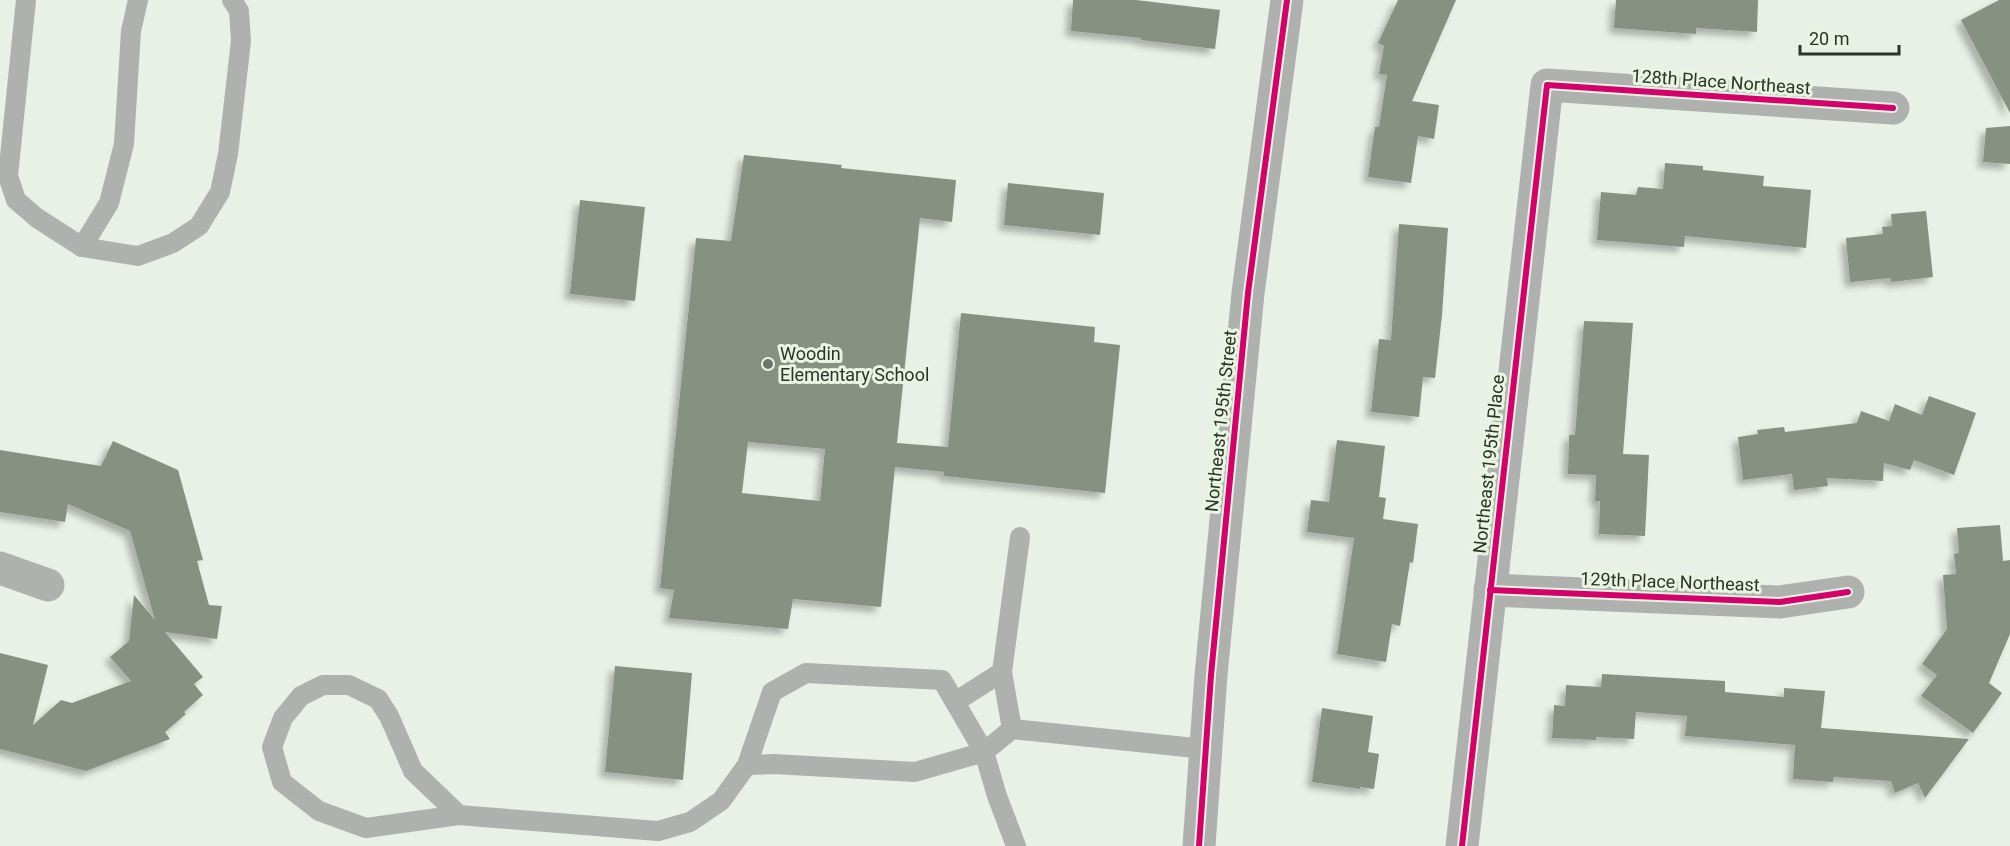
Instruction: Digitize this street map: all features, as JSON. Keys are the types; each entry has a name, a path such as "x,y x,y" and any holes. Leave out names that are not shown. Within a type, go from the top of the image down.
{"street":[{"name":"Northeast 195th Street","path":"1200,846 1205,749 1248,293 1287,0"},
{"name":"128th Place Northeast","path":"1547,85 1893,108"},
{"name":"Northeast 195th Place","path":"1462,846 1547,85"},
{"path":"0,568 48,585"},
{"name":"129th Place Northeast","path":"1490,590 1780,602 1848,592"}],"lane":[{"path":"26,0 8,176 16,200 37,218 82,247 138,256 173,243 199,226 220,192 228,154 241,41 239,11 232,0"},
{"path":"82,247 109,203 124,144 131,31 138,0"},
{"path":"1012,729 1002,672 1020,537"},
{"path":"955,702 1002,672"},
{"path":"459,815 413,771 389,716 378,699 349,685 323,685 301,696 284,718 272,747 282,782 319,811 366,828 459,815 658,831 690,822 721,801 747,765 772,692 806,673 942,680 984,752 996,796 1016,846"},
{"path":"747,765 774,764 915,772 984,752 1012,729 1205,749"}],"building":[{"path":"1073,0 1136,0 1220,10 1215,49 1071,31"},
{"path":"1398,0 1456,0 1412,101 1439,105 1434,139 1418,136 1411,183 1368,177 1375,127 1379,127 1387,75 1379,74 1384,46 1378,43"},
{"path":"1616,0 1758,0 1757,32 1696,28 1696,34 1614,28"},
{"path":"1999,0 2010,0 2010,113 1961,20"},
{"path":"2010,126 2010,164 1983,162 1986,128"},
{"path":"744,155 956,180 952,222 920,218 897,443 948,447 961,313 1095,327 1094,342 1120,345 1105,493 944,476 944,472 895,467 881,607 793,599 788,629 669,618 674,590 660,588 696,238 731,241","holes":["748,442 825,449 820,501 742,493"]},
{"path":"1665,163 1703,166 1703,170 1764,176 1763,186 1811,190 1806,248 1685,236 1684,247 1597,240 1601,192 1636,195 1638,187 1663,189"},
{"path":"1008,183 1104,193 1100,235 1004,225"},
{"path":"580,200 645,207 635,301 570,294"},
{"path":"1926,211 1933,277 1891,282 1891,278 1850,282 1846,238 1883,234 1882,227 1892,226 1891,214"},
{"path":"1399,224 1448,228 1435,378 1423,377 1419,417 1371,412 1379,339 1391,340"},
{"path":"1584,321 1633,323 1623,454 1649,455 1645,536 1599,534 1600,501 1595,501 1596,475 1568,474 1569,435 1575,435"},
{"path":"1929,396 1976,413 1954,475 1914,460 1910,470 1884,463 1883,481 1827,478 1828,486 1794,490 1792,474 1743,480 1738,437 1758,434 1757,430 1784,427 1785,432 1857,423 1861,411 1889,421 1895,404 1922,415"},
{"path":"1337,440 1385,446 1379,497 1386,498 1383,519 1418,524 1413,563 1410,562 1400,626 1392,624 1386,662 1337,654 1354,538 1307,532 1311,500 1329,502"},
{"path":"113,441 178,470 203,560 197,561 209,605 222,606 217,639 165,632 203,677 194,684 203,695 165,732 170,739 86,771 0,749 0,653 48,665 33,725 61,700 72,703 131,681 110,657 129,641 134,595 155,620 130,531 68,504 65,522 0,512 0,450 101,466"},
{"path":"2000,525 2003,561 2010,560 2010,634 1989,683 2002,693 1973,733 1921,696 1937,675 1922,664 1947,629 1943,575 1956,574 1954,554 1959,553 1957,528"},
{"path":"615,666 692,673 683,780 605,772"},
{"path":"1602,674 1725,681 1725,692 1784,697 1784,688 1825,691 1821,728 1969,739 1925,798 1918,783 1895,793 1891,781 1834,777 1833,782 1793,779 1795,745 1685,736 1687,716 1636,712 1634,739 1552,738 1554,705 1565,706 1566,685 1601,687"},
{"path":"1322,708 1373,716 1368,752 1379,754 1374,789 1312,782"}],"cycle path":[{"path":"1199,846 1211,675 1248,293 1287,0"},
{"path":"1462,846 1547,85 1893,108"},
{"path":"1490,590 1780,602 1848,592"}],"place":[{"name":"Woodin Elementary School","path":"768,364"}]}
